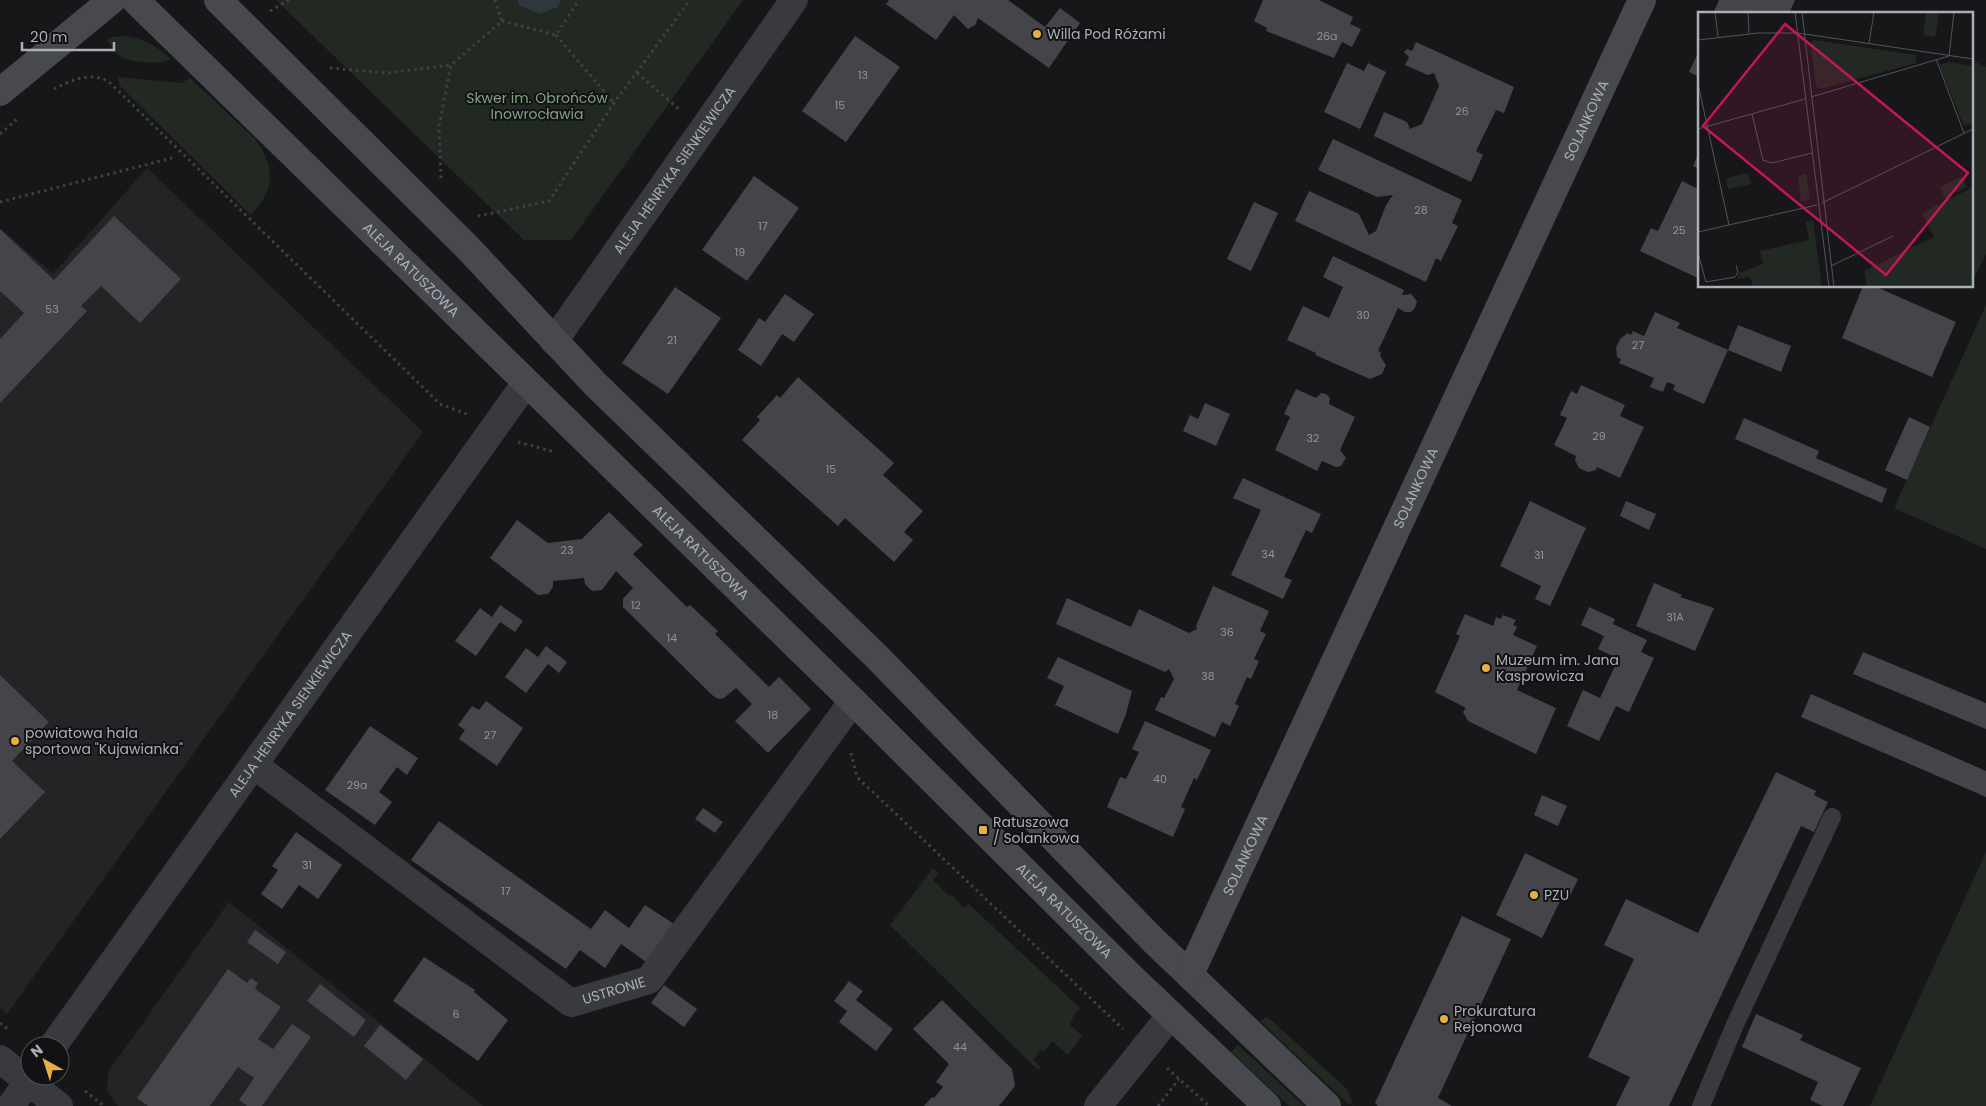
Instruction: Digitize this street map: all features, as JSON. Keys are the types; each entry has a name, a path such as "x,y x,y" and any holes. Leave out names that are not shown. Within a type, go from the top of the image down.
{"street":[{"path":"0,92 112,0"},
{"name":"ALEJA RATUSZOWA","path":"135,0 526,382 846,712 1267,1106"},
{"path":"218,0 454,234 595,384 876,656 1153,940 1328,1106"},
{"name":"ALEJA HENRYKA SIENKIEWICZA","path":"554,341 794,0"},
{"name":"SOLANKOWA","path":"1190,974 1642,0"},
{"name":"ALEJA HENRYKA SIENKIEWICZA","path":"60,1036 526,382"},
{"name":"USTRONIE","path":"254,765 571,1003 649,980 846,712"},
{"path":"1098,1106 1171,1015"},
{"path":"0,1059 20,1072"},
{"path":"10,1106 25,1086"},
{"path":"38,1086 59,1106"}],"lane":[{"path":"1701,1106 1734,1027 1832,817"}],"path":[{"path":"268,13 289,0"},
{"path":"495,0 502,22"},
{"path":"556,35 579,0"},
{"path":"472,218 549,201 614,103 690,0"},
{"path":"502,22 556,35 614,103"},
{"path":"327,68 386,73 451,65 502,22"},
{"path":"441,186 439,128 451,65"},
{"path":"637,73 673,104"},
{"path":"48,94 55,88 82,78 102,78 109,82 440,404 479,418 522,445 560,454"},
{"path":"0,134 20,116"},
{"path":"0,202 172,158"},
{"path":"846,712 846,730 857,777 1144,1048 1209,1106"},
{"path":"1158,1106 1180,1079"}],"shaded area":[{"path":"518,0 561,0 558,7 539,14 519,5"},
{"path":"147,168 423,432 7,1014 0,1008 0,228 53,274"},
{"path":"229,902 483,1106 118,1106 107,1090 108,1072"}],"green space":[{"name":"Skwer im. Obrońców Inowrocławia","path":"276,0 743,0 571,240 524,240"},
{"path":"125,36 150,44 171,59 153,63 138,62 120,56 107,40 113,37"},
{"path":"1974,61 1986,67 1986,254 1974,278"},
{"path":"118,77 182,83 190,78 256,140 267,161 270,179 265,196 251,215 119,85"},
{"path":"1986,305 1986,549 1894,508"},
{"path":"1986,852 1986,1106 1870,1106"},
{"path":"933,868 939,873 933,880 950,897 952,895 964,908 969,904 1080,1008 1070,1025 1082,1036 1068,1055 1052,1041 1044,1052 1041,1049 1033,1060 1041,1067 1038,1070 890,925"},
{"path":"1266,1017 1347,1089 1354,1106 1347,1103 1260,1021"},
{"path":"1238,1045 1304,1106 1289,1106 1231,1052"}],"building":[{"name":"Willa Pod Różami","path":"889,0 1008,0 1045,27 1060,8 1080,23 1049,68 978,18 975,25 968,29 954,15 936,40 886,4"},
{"path":"1263,0 1319,0 1353,17 1350,24 1361,29 1352,47 1342,42 1334,58 1266,31 1267,28 1254,21"},
{"path":"1719,0 1795,0 1790,12 1714,12"},
{"path":"855,36 900,67 846,142 802,111"},
{"path":"1416,42 1514,87 1504,113 1496,110 1476,151 1483,155 1471,182 1374,136 1384,112 1407,122 1410,129 1422,124 1439,86 1434,73 1428,75 1405,65 1409,57 1404,52 1407,49 1412,51"},
{"path":"1698,53 1698,76 1689,72"},
{"path":"1347,63 1364,71 1368,63 1386,72 1360,129 1324,112"},
{"path":"1333,139 1462,200 1452,223 1458,226 1441,261 1436,258 1426,282 1295,221 1309,191 1359,214 1369,235 1376,231 1386,205 1393,195 1377,197 1318,170"},
{"path":"1698,155 1698,168 1693,166"},
{"path":"754,176 799,208 747,281 702,250"},
{"path":"1682,181 1698,189 1698,278 1640,251 1651,228 1658,231"},
{"path":"1254,202 1278,213 1251,271 1227,259"},
{"path":"114,216 181,279 140,323 101,286 81,306 87,311 0,403 0,339 24,313 0,291 0,229 54,280"},
{"path":"1333,256 1404,290 1402,295 1411,294 1417,301 1415,308 1411,312 1405,312 1398,308 1378,351 1381,352 1380,356 1386,365 1382,374 1370,379 1315,355 1316,353 1287,340 1303,306 1329,318 1343,287 1323,277"},
{"path":"675,287 721,318 668,394 622,363"},
{"path":"1862,288 1879,288 1956,322 1932,377 1842,338"},
{"path":"785,294 814,314 794,342 782,334 761,366 738,350 759,318 765,322"},
{"path":"1655,312 1680,323 1677,328 1728,350 1704,404 1673,390 1675,385 1667,382 1663,392 1650,387 1654,378 1619,363 1621,359 1617,357 1616,347 1621,338 1628,333 1631,335 1633,331 1644,336"},
{"path":"1738,325 1791,346 1781,372 1728,350"},
{"path":"798,377 894,463 883,475 923,511 904,532 913,540 894,562 845,518 838,526 742,440 760,420 757,417 777,395 780,398"},
{"path":"1581,385 1625,405 1620,416 1644,427 1620,478 1597,467 1596,470 1588,472 1579,468 1575,460 1576,456 1554,445 1567,418 1560,415 1571,391 1577,394"},
{"path":"1296,389 1316,398 1321,393 1326,394 1330,398 1329,404 1355,417 1340,450 1346,458 1341,466 1336,467 1322,461 1317,471 1275,450 1290,417 1284,414"},
{"path":"1205,403 1230,414 1216,446 1183,431 1190,415 1198,419"},
{"path":"1909,417 1930,427 1907,480 1885,470"},
{"path":"1744,418 1819,451 1816,458 1887,489 1882,503 1735,439"},
{"path":"1243,478 1321,514 1312,533 1306,530 1284,577 1292,580 1283,599 1231,575 1261,510 1233,498"},
{"path":"1530,501 1586,528 1550,606 1535,599 1541,586 1500,566"},
{"path":"1626,501 1656,514 1649,530 1620,516"},
{"path":"609,512 643,545 633,554 687,607 690,605 718,631 715,634 769,687 779,677 811,709 768,753 735,721 752,704 736,688 724,698 718,699 712,695 623,607 623,599 633,588 616,571 602,590 592,591 585,584 584,578 553,581 553,587 548,594 538,595 490,558 517,520 548,543 582,539"},
{"path":"1654,583 1682,595 1680,597 1714,608 1695,651 1636,626"},
{"path":"1213,586 1269,611 1260,631 1266,634 1254,659 1259,661 1251,679 1247,677 1235,704 1239,706 1230,726 1222,722 1215,737 1155,710 1161,697 1164,698 1174,679 1169,669 1165,672 1056,624 1067,598 1131,627 1139,609 1189,633 1197,629 1196,626"},
{"path":"500,605 523,621 515,632 500,622 476,656 455,641 480,608 492,617"},
{"path":"1589,607 1615,619 1613,624 1647,640 1641,652 1654,658 1629,712 1616,706 1599,741 1567,726 1583,690 1600,698 1616,664 1610,661 1613,656 1598,649 1604,636 1581,625"},
{"name":"Muzeum im. Jana Kasprowicza","path":"1465,614 1493,626 1496,617 1501,619 1503,615 1516,620 1513,625 1517,627 1513,635 1537,646 1517,690 1556,708 1536,754 1468,721 1463,712 1466,708 1435,692 1460,636 1456,634"},
{"path":"546,646 567,662 559,673 548,664 526,693 505,677 526,648 538,657"},
{"path":"1863,652 1986,703 1986,729 1853,674"},
{"path":"1058,657 1132,691 1118,734 1055,705 1064,686 1047,678"},
{"name":"powiatowa hala sportowa \"Kujawianka\"","path":"0,675 49,722 12,761 45,792 0,839"},
{"path":"1811,694 1986,771 1986,797 1801,717"},
{"path":"486,701 523,728 497,766 459,739 465,730 458,725 472,706 479,710"},
{"path":"1145,721 1211,750 1197,780 1194,778 1181,807 1185,809 1173,837 1107,807 1120,777 1126,779 1139,752 1132,749"},
{"path":"370,726 418,758 407,775 397,767 379,792 392,802 375,825 325,790"},
{"path":"1776,772 1816,791 1814,795 1828,802 1814,832 1801,826 1669,1106 1616,1106 1630,1077 1588,1057 1634,959 1604,945 1626,899 1698,933"},
{"path":"1542,795 1567,806 1558,826 1534,815"},
{"path":"703,808 723,822 715,833 695,819"},
{"path":"439,821 591,929 605,910 629,928 645,905 674,924 646,962 621,944 605,968 580,950 566,969 411,860"},
{"path":"296,832 342,865 318,899 299,885 282,909 261,894 278,870 272,866"},
{"name":"PZU","path":"1525,853 1578,879 1570,896 1564,893 1542,938 1496,915"},
{"name":"Prokuratura Rejonowa","path":"1462,916 1511,939 1438,1098 1452,1106 1378,1106 1375,1103"},
{"path":"255,930 286,952 278,964 247,942"},
{"path":"424,957 475,990 474,992 508,1020 478,1061 393,1001"},
{"path":"228,969 247,983 251,978 258,983 255,989 281,1007 258,1039 273,1049 292,1024 311,1037 262,1106 247,1106 239,1100 254,1078 238,1067 210,1106 148,1106 137,1098"},
{"path":"849,981 863,991 856,1000 893,1029 876,1051 839,1022 847,1011 834,1001"},
{"path":"320,984 366,1020 354,1037 307,1001"},
{"path":"664,985 697,1009 684,1027 651,1003"},
{"path":"942,1000 1012,1069 1015,1086 999,1106 924,1106 943,1087 936,1082 949,1064 913,1029"},
{"path":"1756,1014 1803,1035 1800,1040 1861,1068 1843,1106 1823,1106 1810,1100 1818,1082 1742,1047"},
{"path":"380,1025 423,1059 406,1080 364,1046"}],"place":[{"name":"Willa Pod Różami","path":"1037,34"},
{"name":"Muzeum im. Jana Kasprowicza","path":"1486,668"},
{"name":"powiatowa hala sportowa \"Kujawianka\"","path":"15,741"},
{"name":"Ratuszowa / Solankowa","path":"983,830"},
{"name":"PZU","path":"1534,895"},
{"name":"Prokuratura Rejonowa","path":"1444,1019"}]}
